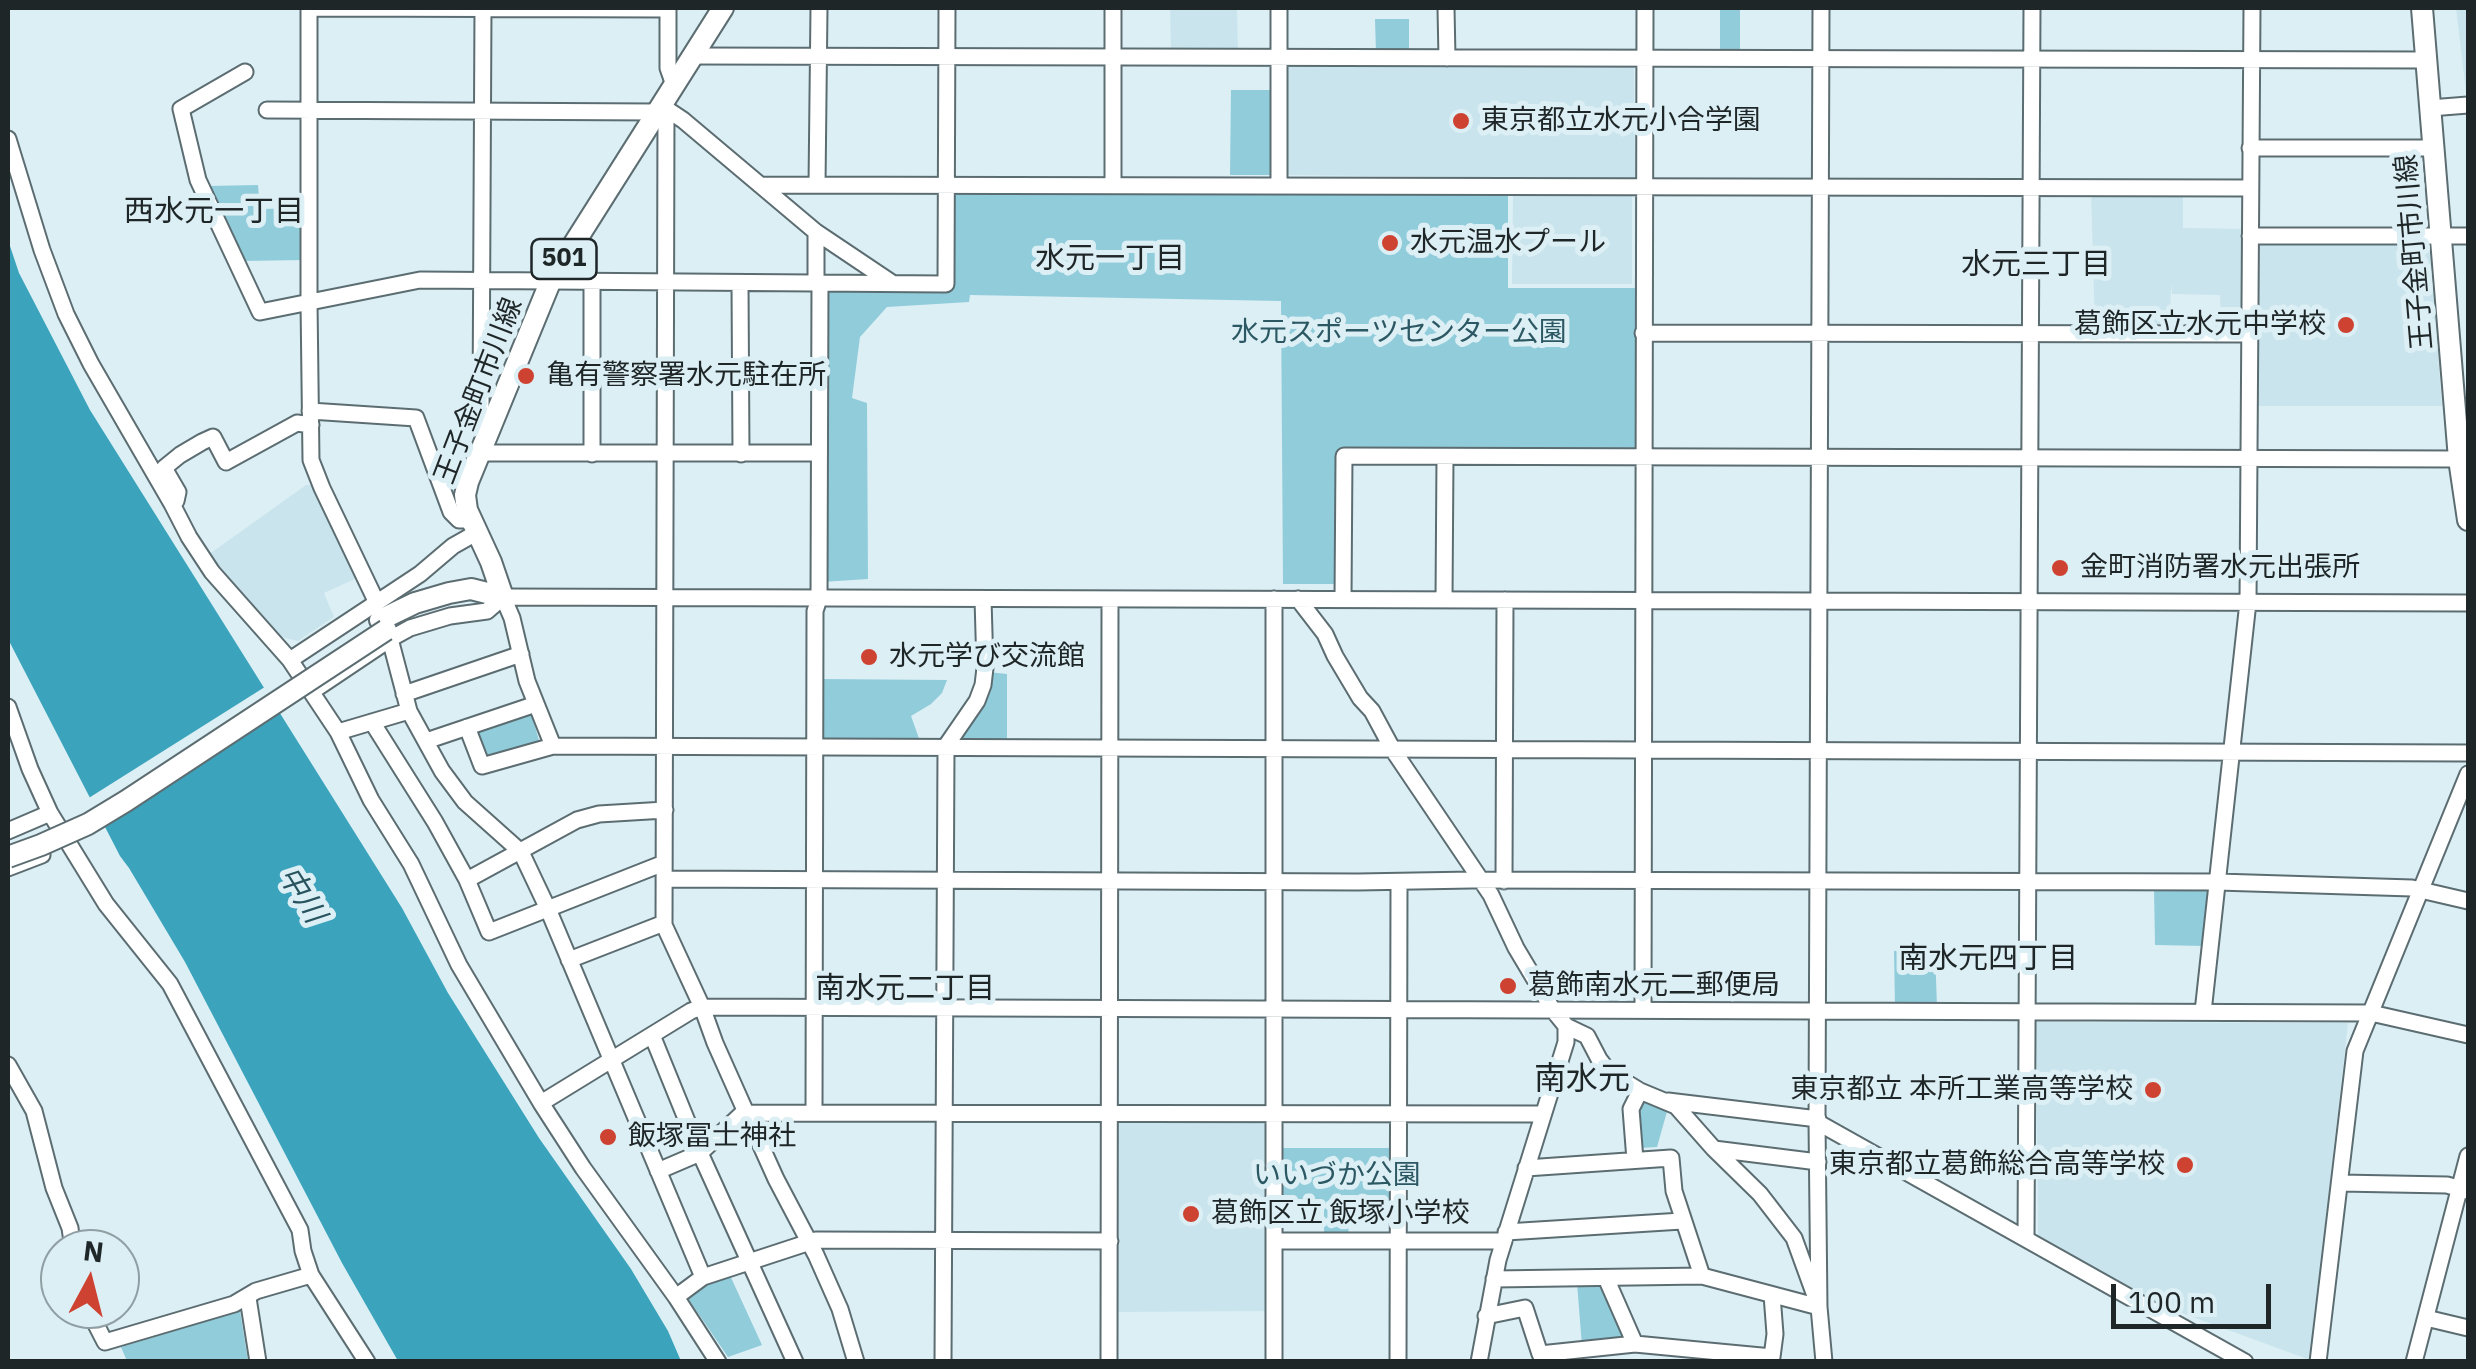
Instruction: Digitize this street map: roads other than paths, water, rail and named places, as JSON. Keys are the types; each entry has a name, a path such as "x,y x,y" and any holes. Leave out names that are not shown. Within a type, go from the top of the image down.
{"main road":[{"name":"王子金町市川線","path":"503,597 473,527 465,495 488,421 551,280 723,8"},
{"name":"王子金町市川線","path":"2422,8 2440,236 2462,402 2459,459 2468,520"},
{"path":"8,846 79,817 415,603 471,590 503,597"},
{"path":"8,858 88,824 126,801 384,623"}],"street":[{"path":"674,85 668,68 668,8 309,8 312,466 384,623 410,711 442,771 466,802 521,852 703,1277"},
{"path":"483,8 481,412 488,421"},
{"path":"818,185 819,8"},
{"path":"246,72 180,109 198,180 260,312 420,280 946,284 947,8"},
{"path":"1113,8 1114,185"},
{"path":"1279,8 1279,186"},
{"path":"1446,8 1447,58"},
{"path":"1643,1010 1644,8"},
{"path":"1821,8 1818,1162 1819,1306 1824,1362"},
{"path":"2026,1237 2032,8"},
{"path":"2203,1012 2248,602 2252,8"},
{"path":"693,56 2426,60"},
{"path":"2430,108 2468,105"},
{"path":"266,110 661,108 816,232 892,283"},
{"path":"661,108 667,282 664,923 776,1179 840,1310 856,1362"},
{"path":"8,139 66,314 90,364 189,538 212,572 290,660 338,732 371,800 411,864 459,965 541,1103 718,1362"},
{"path":"2250,148 2434,148"},
{"path":"760,185 2250,188"},
{"path":"814,1112 815,611 819,598 816,232"},
{"path":"2250,236 2468,236"},
{"path":"592,280 592,454"},
{"path":"740,283 741,454"},
{"path":"1643,333 2249,334"},
{"path":"172,504 178,492 164,468 213,438 226,462 310,418 416,418 450,512 473,527 420,574 384,623 311,692"},
{"path":"480,453 819,453"},
{"path":"1344,600 1344,456 2459,459"},
{"path":"1444,600 1445,458"},
{"path":"553,746 503,597 2468,602"},
{"path":"943,1362 945,749 977,702 983,684 983,599"},
{"path":"1109,1362 1110,599"},
{"path":"1274,599 1274,1362"},
{"path":"1298,599 1325,634 1341,668 1393,750 1492,895 1516,948 1553,1010 1566,1026 1587,1036 1608,1072 1676,1106 1760,1194 1794,1238 1819,1306"},
{"path":"1504,881 1505,600"},
{"path":"290,660 384,623"},
{"path":"404,694 521,654"},
{"path":"426,741 536,704"},
{"path":"8,706 50,814 106,904 170,984 300,1230 311,1275 366,1362"},
{"path":"338,732 410,711"},
{"path":"372,722 435,822 467,880 489,932 664,871 814,879 946,880 2218,882 2422,889 2468,901"},
{"path":"467,727 482,766 553,746 2468,752"},
{"path":"2318,1362 2354,1051 2468,774"},
{"path":"467,880 577,820 592,815 665,810"},
{"path":"8,831 50,814"},
{"path":"8,868 68,844"},
{"path":"1398,1362 1399,882"},
{"path":"568,960 664,923"},
{"path":"541,1103 702,1007 2371,1013 2468,1035"},
{"path":"1478,1362 1505,1236 1566,1042 1566,1026"},
{"path":"652,1035 794,1362"},
{"path":"8,1065 34,1111 54,1188 70,1229"},
{"path":"1634,1160 1631,1109 1640,1091"},
{"path":"1664,1101 1818,1121 2244,1362"},
{"path":"658,1171 700,1153 746,1112 1543,1114"},
{"path":"1714,1149 1818,1162"},
{"path":"2414,1362 2464,1190 2468,1156"},
{"path":"1526,1168 1671,1158 1674,1191 1702,1276"},
{"path":"2340,1183 2447,1185 2464,1190"},
{"path":"1274,1240 1398,1242 1682,1221"},
{"path":"676,1297 703,1277 810,1242 1110,1241"},
{"path":"99,1329 106,1342 234,1304 256,1291 311,1275"},
{"path":"1494,1279 1702,1276 1819,1306"},
{"path":"1606,1278 1638,1362"},
{"path":"1486,1316 1526,1308 1540,1354 1553,1357 1634,1344 1773,1359 1776,1334 1772,1295"},
{"path":"248,1298 258,1362"},
{"path":"2426,1318 2468,1328"},
{"path":"2207,1362 2212,1343"}],"water":[{"name":"中川","path":"8,240 19,273 90,410 402,908 448,993 539,1138 631,1269 681,1361 398,1361 342,1263 185,962 120,856 8,639"}],"place":[{"name":"東京都立水元小合学園","path":"1461,121"},
{"name":"水元温水プール","path":"1390,243"},
{"name":"葛飾区立水元中学校","path":"2346,325"},
{"name":"亀有警察署水元駐在所","path":"526,376"},
{"name":"金町消防署水元出張所","path":"2060,568"},
{"name":"水元学び交流館","path":"869,657"},
{"name":"葛飾南水元二郵便局","path":"1508,986"},
{"name":"東京都立 本所工業高等学校","path":"2153,1090"},
{"name":"飯塚冨士神社","path":"608,1137"},
{"name":"東京都立葛飾総合高等学校","path":"2185,1165"},
{"name":"葛飾区立 飯塚小学校","path":"1191,1214"}],"district":[{"name":"西水元一丁目","path":"214,212"},
{"name":"水元一丁目","path":"1110,259"},
{"name":"水元三丁目","path":"2036,265"},
{"name":"南水元四丁目","path":"1988,959"},
{"name":"南水元二丁目","path":"905,989"},
{"name":"南水元","path":"1582,1080"}],"park label":[{"name":"水元スポーツセンター公園","path":"1399,333"},
{"name":"いいづか公園","path":"1337,1176"}]}
